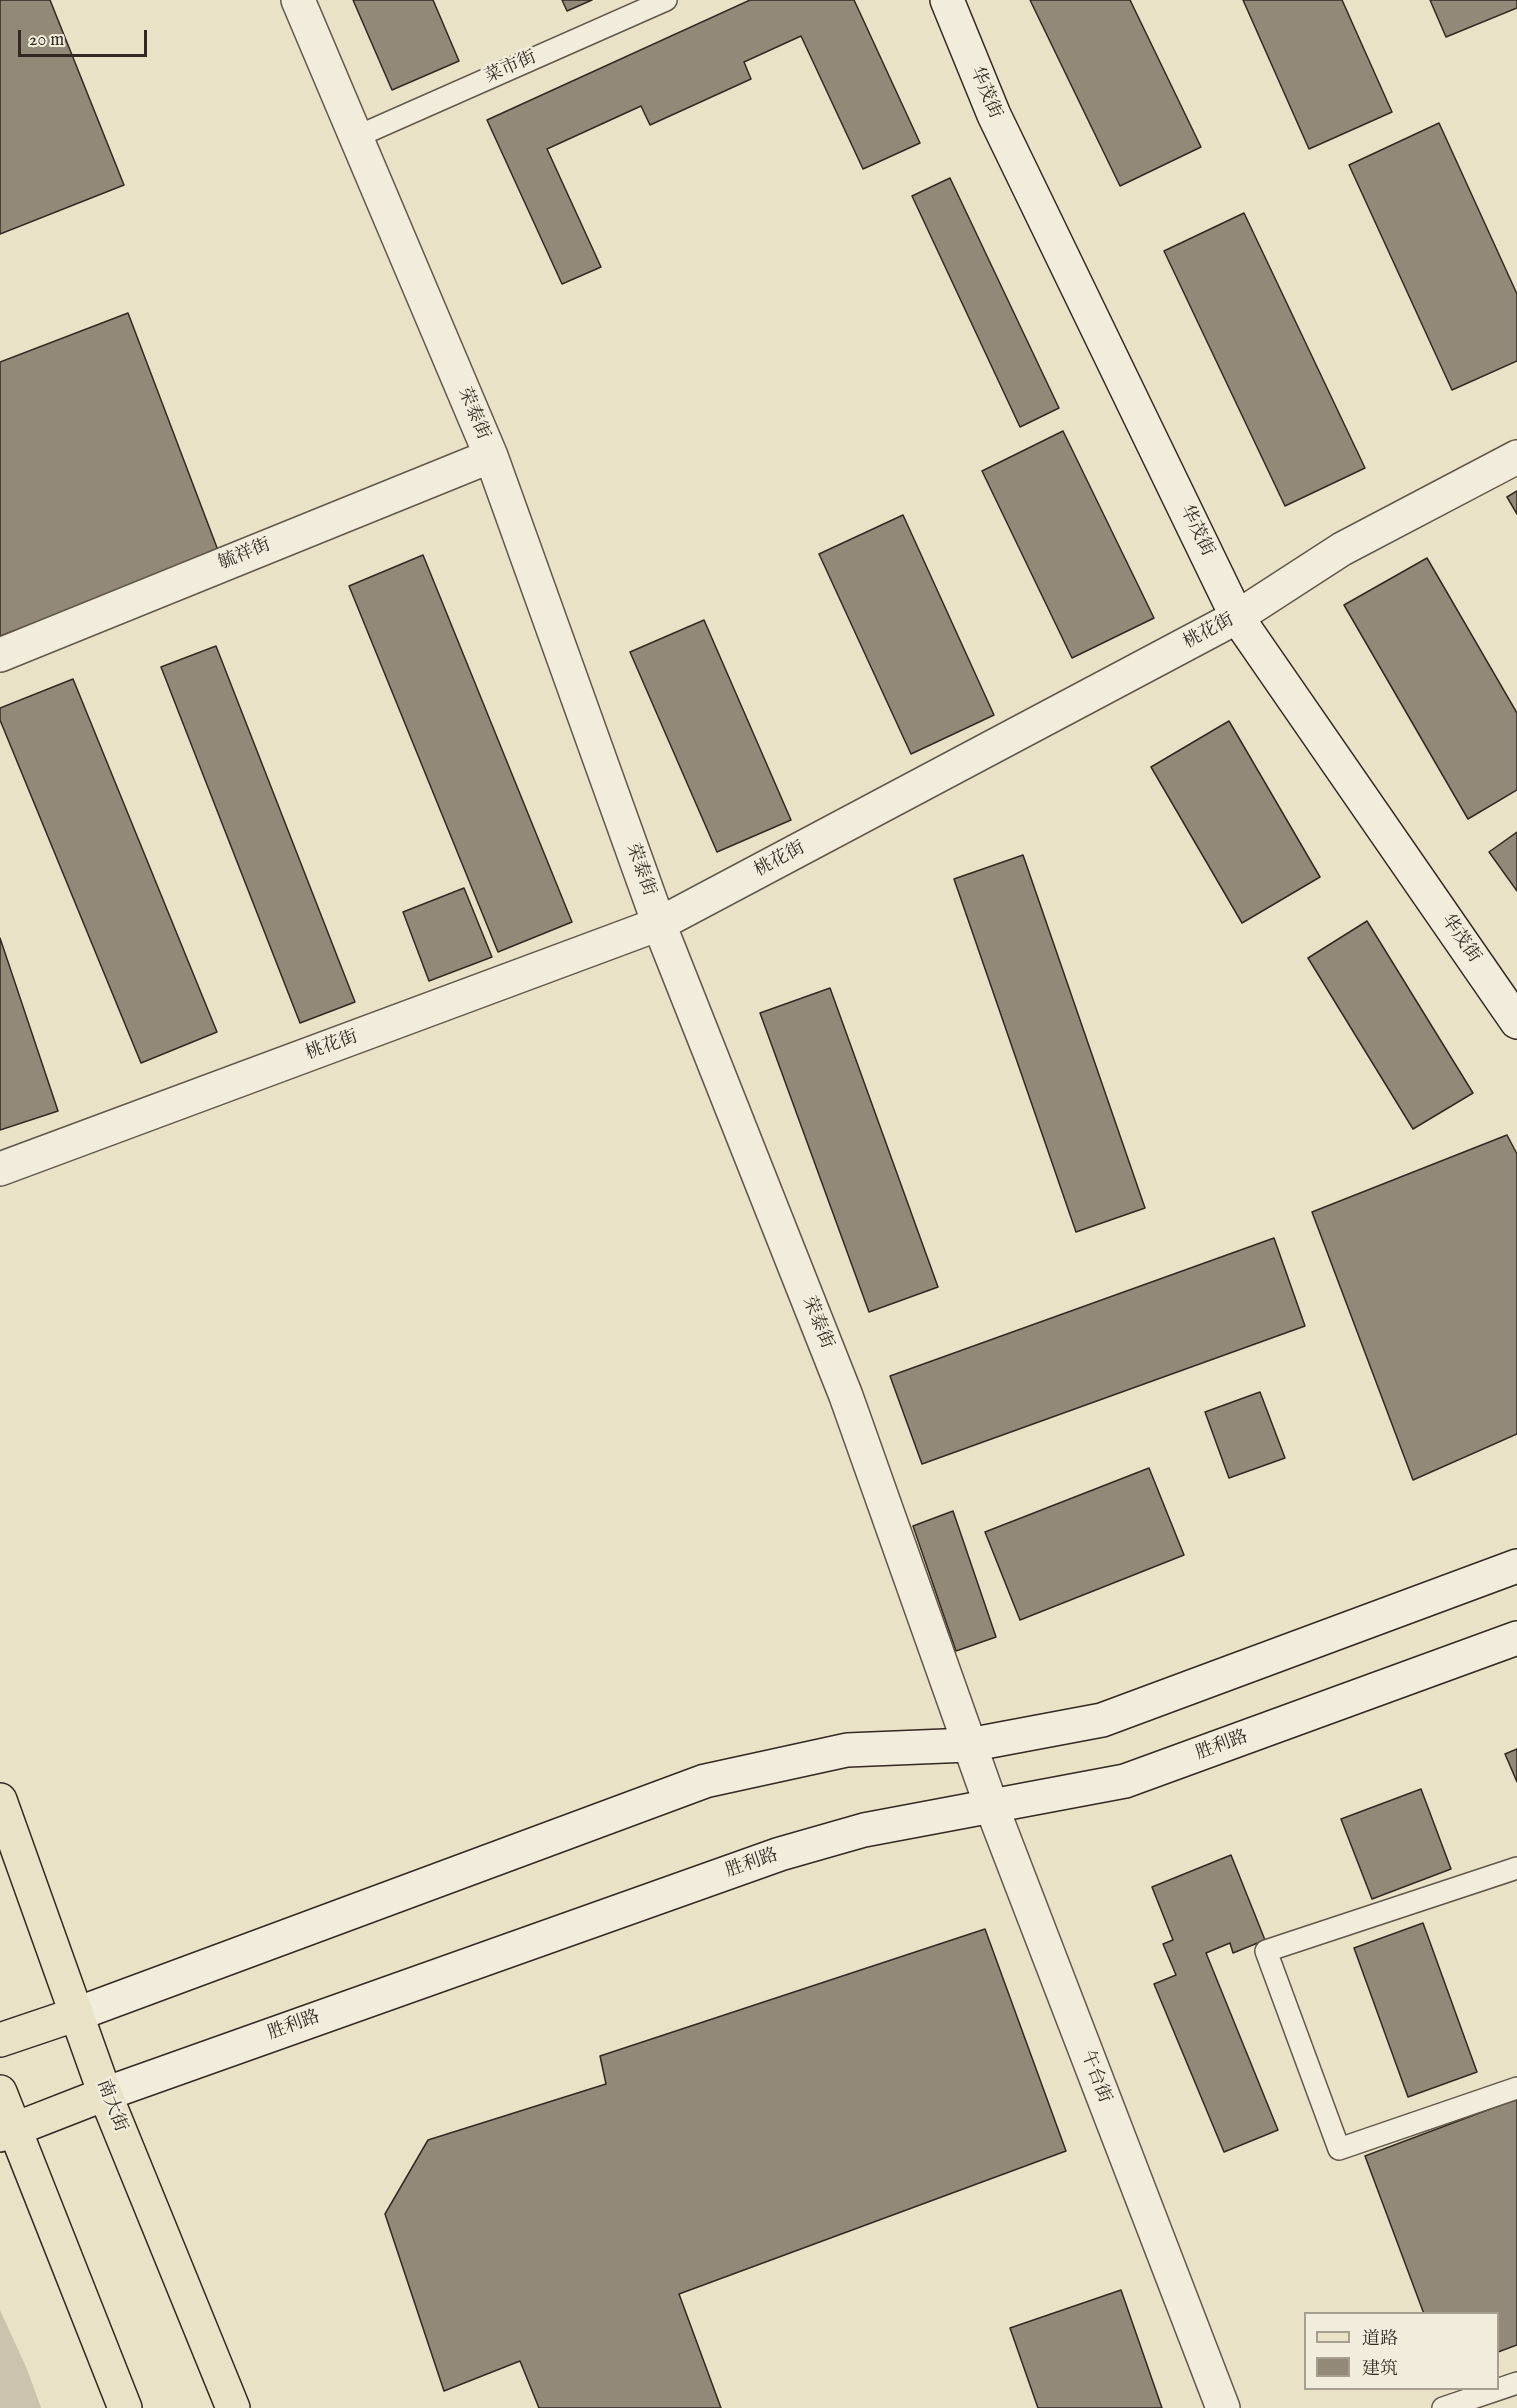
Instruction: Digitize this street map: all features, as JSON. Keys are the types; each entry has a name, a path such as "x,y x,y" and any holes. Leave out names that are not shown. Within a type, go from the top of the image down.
{"main road":[{"name":"南大街","path":"0,1800 105,2094 233,2408"},
{"path":"0,2040 76,2013"},
{"path":"0,2092 7,2132 125,2408"},
{"name":"胜利路","path":"7,2132 105,2094"}],"street":[{"name":"荣泰街","path":"298,0 491,456 659,924 846,1396 969,1745"},
{"name":"华茂街","path":"947,0 994,115 1237,617 1517,1022"},
{"name":"毓祥街","path":"0,655 491,456"},
{"name":"桃花街","path":"0,1169 659,924 1237,617 1342,549 1517,457"},
{"path":"76,2013 705,1781 847,1750 969,1745 1102,1720 1517,1566"},
{"name":"胜利路","path":"105,2094 780,1854 864,1830 1125,1781 1517,1638"},
{"name":"午台街","path":"969,1745 1223,2408"}],"lane":[{"name":"菜市街","path":"356,137 666,0"},
{"path":"1517,1868 1266,1951 1339,2149 1517,2088"},
{"path":"1499,2390 1517,2384"},
{"path":"1443,2408 1498,2390"}],"shaded area":[{"path":"0,2310 27,2369 41,2408 0,2408"}],"building":[{"path":"0,0 50,0 124,185 0,234"},
{"path":"353,0 433,0 459,61 392,90"},
{"path":"562,0 592,0 567,11"},
{"path":"750,0 854,0 920,143 863,169 801,36 744,62 751,79 650,125 641,106 547,149 601,267 562,284 487,120"},
{"path":"1030,0 1130,0 1201,147 1120,186"},
{"path":"1243,0 1342,0 1392,112 1309,149"},
{"path":"1430,0 1517,0 1517,8 1446,37"},
{"path":"1439,123 1517,294 1517,361 1452,390 1349,165"},
{"path":"950,178 1059,408 1020,427 912,196"},
{"path":"1244,213 1365,468 1285,506 1164,251"},
{"path":"128,313 219,553 0,636 0,362"},
{"path":"1063,431 1154,618 1072,658 982,471"},
{"path":"1517,491 1517,514 1507,497"},
{"path":"903,515 994,715 911,754 819,554"},
{"path":"423,555 572,922 498,952 349,586"},
{"path":"1427,558 1517,713 1517,790 1468,819 1344,605"},
{"path":"704,620 791,820 717,852 630,652"},
{"path":"216,646 355,1002 300,1023 161,667"},
{"path":"73,679 217,1032 141,1063 0,720 0,708"},
{"path":"1229,721 1320,877 1242,923 1151,767"},
{"path":"1517,832 1517,891 1489,852"},
{"path":"1023,855 1145,1208 1076,1232 954,879"},
{"path":"464,888 492,957 429,981 403,912"},
{"path":"1367,921 1473,1093 1413,1129 1308,958"},
{"path":"0,938 58,1111 0,1130"},
{"path":"830,988 938,1287 869,1312 760,1013"},
{"path":"1507,1135 1517,1154 1517,1434 1413,1480 1312,1212"},
{"path":"1274,1238 1305,1326 922,1464 890,1376"},
{"path":"1260,1392 1285,1458 1229,1478 1205,1412"},
{"path":"1149,1468 1184,1555 1020,1620 985,1532"},
{"path":"953,1511 996,1637 956,1651 913,1526"},
{"path":"1517,1749 1517,1782 1505,1754"},
{"path":"1421,1789 1451,1869 1372,1899 1341,1819"},
{"path":"1231,1855 1265,1940 1233,1953 1230,1943 1206,1953 1278,2130 1224,2152 1154,1984 1176,1975 1163,1944 1173,1940 1152,1887"},
{"path":"1423,1923 1477,2072 1408,2097 1354,1948"},
{"path":"985,1929 1066,2151 679,2294 721,2408 539,2408 520,2361 444,2391 385,2214 428,2140 606,2084 600,2056"},
{"path":"1517,2099 1517,2345 1499,2352 1499,2312 1423,2312 1365,2156"},
{"path":"1121,2290 1162,2408 1038,2408 1010,2328"}]}
